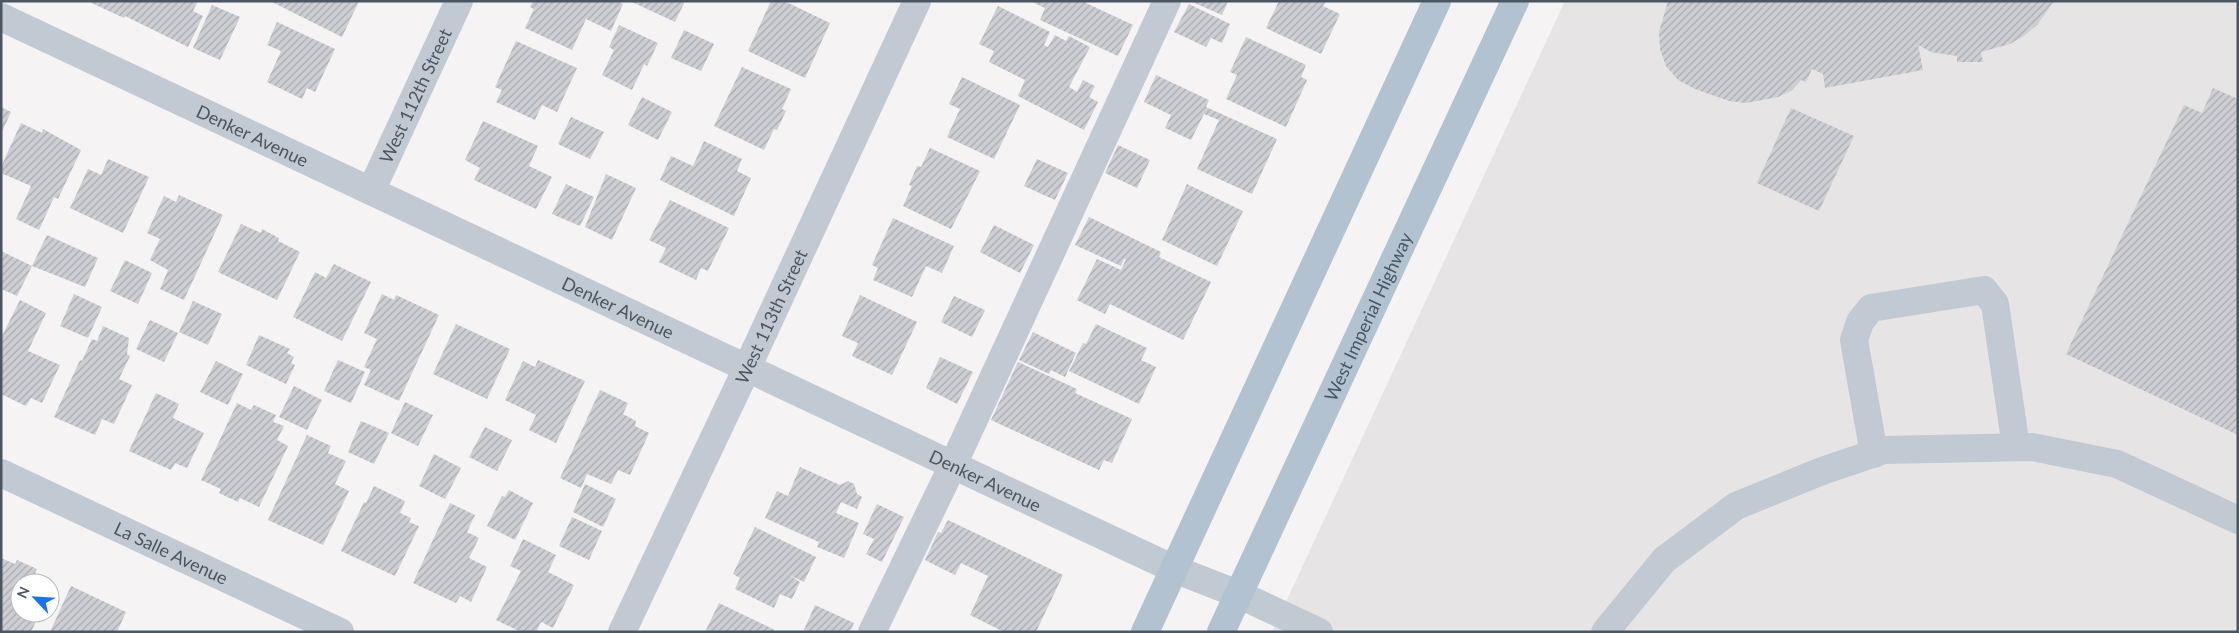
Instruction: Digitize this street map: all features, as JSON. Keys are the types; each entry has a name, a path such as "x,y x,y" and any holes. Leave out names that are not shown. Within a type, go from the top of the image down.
{"main road":[{"path":"1145,632 1437,1"},
{"name":"West Imperial Highway","path":"1220,632 1515,1"}],"street":[{"name":"West 112th Street","path":"371,191 459,1"},
{"name":"West 113th Street","path":"622,632 917,1"},
{"path":"872,632 953,465 1167,1"},
{"name":"Denker Avenue","path":"1,17 1174,569 1238,594 1319,632"},
{"path":"1874,454 1854,340 1860,322 1871,308 1984,290 1995,304 2016,448"},
{"path":"1605,632 1664,560 1736,506 1822,471 1884,450 2032,447 2117,464 2238,520"},
{"name":"La Salle Avenue","path":"1,473 340,632"}],"shaded area":[{"path":"1565,1 2238,1 2238,632 1272,632"}],"building":[{"path":"87,1 198,1 193,11 203,16 188,47 125,16 124,18"},
{"path":"270,1 359,1 342,37"},
{"path":"533,1 617,1 623,4 611,31 586,19 572,50 525,28 534,9 530,7"},
{"path":"630,1 685,1 675,22"},
{"path":"771,1 784,1 830,23 805,78 748,51"},
{"path":"1030,1 1086,1 1086,3 1133,25 1118,56 1040,20 1045,8"},
{"path":"1190,1 1228,1 1222,15"},
{"path":"1279,1 1326,1 1323,6 1340,14 1321,54 1266,28"},
{"path":"1668,1 2054,1 2037,25 2025,35 2010,44 1981,52 1983,62 1957,62 1957,56 1931,52 1918,45 1923,70 1825,88 1823,74 1812,69 1806,82 1801,80 1791,91 1778,97 1746,103 1729,101 1695,89 1678,80 1666,66 1660,49 1659,32"},
{"path":"1189,4 1230,24 1222,43 1211,38 1206,47 1174,32"},
{"path":"212,5 240,17 220,60 193,48"},
{"path":"998,6 1050,32 1044,45 1048,47 1055,35 1066,41 1069,36 1090,47 1069,87 1077,92 1083,80 1095,86 1089,97 1098,102 1084,130 1018,96 1025,80 989,62 994,51 979,44"},
{"path":"277,22 335,49 315,92 307,88 302,99 267,82 281,51 267,45"},
{"path":"619,25 658,43 647,66 644,64 632,90 602,75 614,50 609,47"},
{"path":"684,30 714,44 701,71 671,58"},
{"path":"1246,37 1306,65 1301,77 1307,80 1286,127 1226,99 1237,75 1230,72"},
{"path":"516,41 577,68 557,112 542,105 535,120 496,102 502,90 495,87"},
{"path":"742,67 791,89 782,109 786,111 777,130 774,129 764,150 714,126"},
{"path":"1156,75 1209,100 1206,107 1277,139 1252,194 1197,169 1219,120 1204,114 1191,140 1165,128 1171,115 1144,102"},
{"path":"962,77 1020,105 994,159 947,137 960,109 949,104"},
{"path":"2213,88 2238,99 2238,435 2066,354 2184,105 2202,113"},
{"path":"642,97 672,112 658,140 628,125"},
{"path":"1,107 11,112 1,134"},
{"path":"1791,108 1854,136 1819,211 1757,183"},
{"path":"571,117 604,132 590,159 558,144"},
{"path":"483,121 538,146 529,166 552,177 536,209 474,180 480,168 465,160"},
{"path":"21,123 42,133 43,129 81,150 58,199 54,197 39,230 16,219 31,186 1,173 1,167"},
{"path":"704,141 742,159 737,171 751,178 734,216 660,180 671,156 693,166"},
{"path":"1118,145 1150,160 1137,188 1105,173"},
{"path":"930,148 980,171 951,229 903,206 912,186 909,185 917,166 921,167"},
{"path":"108,159 149,177 123,233 70,208 88,169 101,175"},
{"path":"1037,159 1068,173 1055,200 1024,186"},
{"path":"606,174 636,188 612,240 585,227"},
{"path":"566,184 594,197 580,226 552,214"},
{"path":"1187,184 1243,211 1217,266 1162,240"},
{"path":"179,195 223,215 184,300 160,289 168,270 150,260 160,239 147,233 164,196 176,202"},
{"path":"670,200 729,228 708,271 701,268 696,280 659,262 666,248 649,240"},
{"path":"1089,217 1161,252 1159,257 1211,282 1183,340 1110,304 1105,314 1077,300 1097,259 1121,270 1126,259 1124,259 1121,266 1075,245"},
{"path":"893,218 954,246 942,273 926,266 912,297 873,280 878,268 872,265"},
{"path":"241,224 261,233 262,229 279,238 278,241 300,252 277,300 218,272"},
{"path":"994,225 1034,245 1020,273 980,252"},
{"path":"47,235 98,258 85,287 32,266"},
{"path":"1,251 32,266 17,296 1,289"},
{"path":"125,260 152,273 138,304 110,291"},
{"path":"334,264 371,282 342,341 293,317 315,272 326,278"},
{"path":"74,294 102,307 88,338 60,326"},
{"path":"382,294 394,300 396,295 439,315 399,401 364,385 371,370 364,367 377,339 364,333"},
{"path":"860,295 917,322 892,375 852,356 858,343 842,336"},
{"path":"954,296 985,310 972,337 941,322"},
{"path":"20,300 46,313 28,351 60,365 42,403 31,398 26,406 1,394 1,338"},
{"path":"193,301 222,314 208,345 179,332"},
{"path":"150,320 178,333 164,362 136,349"},
{"path":"456,324 510,349 487,399 433,374"},
{"path":"1096,324 1147,348 1141,360 1156,367 1139,404 1069,371 1083,343 1086,344"},
{"path":"103,326 129,338 127,354 130,356 119,379 132,385 114,424 102,419 95,435 54,417 80,360 82,361 92,339 97,341"},
{"path":"1033,332 1076,353 1065,377 1051,370 1049,374 1019,360"},
{"path":"259,335 290,349 287,353 294,357 291,363 295,365 286,384 246,365"},
{"path":"940,357 973,372 957,404 926,388"},
{"path":"338,360 365,372 351,403 324,391"},
{"path":"538,360 585,381 556,443 529,430 536,415 505,400 523,361 535,367"},
{"path":"216,361 243,374 228,405 200,392"},
{"path":"1018,362 1077,389 1075,393 1132,419 1112,463 1104,460 1099,470 991,420"},
{"path":"294,386 322,400 307,430 279,417"},
{"path":"600,390 628,403 623,414 636,421 635,426 649,433 630,475 618,470 611,484 587,474 581,488 560,478"},
{"path":"156,393 179,404 173,418 204,433 187,468 175,463 171,470 129,451"},
{"path":"405,402 433,415 418,446 391,433"},
{"path":"237,403 251,410 254,405 276,415 273,422 284,426 277,440 288,446 259,507 240,498 238,502 219,493 221,489 201,480"},
{"path":"361,421 389,433 374,464 348,452"},
{"path":"485,427 512,440 497,471 469,457"},
{"path":"307,435 331,446 328,453 346,461 335,484 349,491 323,545 268,520"},
{"path":"434,454 461,468 445,499 419,486"},
{"path":"800,467 840,485 848,481 854,484 857,494 862,497 857,509 841,502 836,513 859,523 844,558 817,547 819,542 765,518 777,491 788,496"},
{"path":"585,484 616,499 603,527 573,512"},
{"path":"374,486 405,501 400,513 411,518 409,522 419,526 395,576 341,551 364,502 366,503"},
{"path":"509,490 533,503 515,540 487,526 502,496 505,497"},
{"path":"450,503 475,515 467,532 479,538 469,558 487,567 471,602 460,596 456,603 413,583"},
{"path":"877,504 904,517 882,562 866,554 874,539 863,534"},
{"path":"572,517 602,531 589,560 559,546"},
{"path":"948,520 1063,575 1036,632 1004,632 970,615 988,576 961,563 955,575 925,560 938,532 941,533"},
{"path":"755,527 816,557 804,582 789,575 800,582 792,599 780,594 774,608 735,589 740,578 733,574"},
{"path":"523,539 556,555 548,572 574,585 553,628 541,622 536,632 521,632 496,620 521,571 510,566"},
{"path":"1,558 15,564 17,560 37,569 35,573 10,573 10,623 35,623 31,632 1,632"},
{"path":"71,586 126,612 117,632 50,632 54,623 60,623 60,610"},
{"path":"719,603 773,629 776,632 705,632"},
{"path":"815,605 854,623 850,632 803,632"}]}
